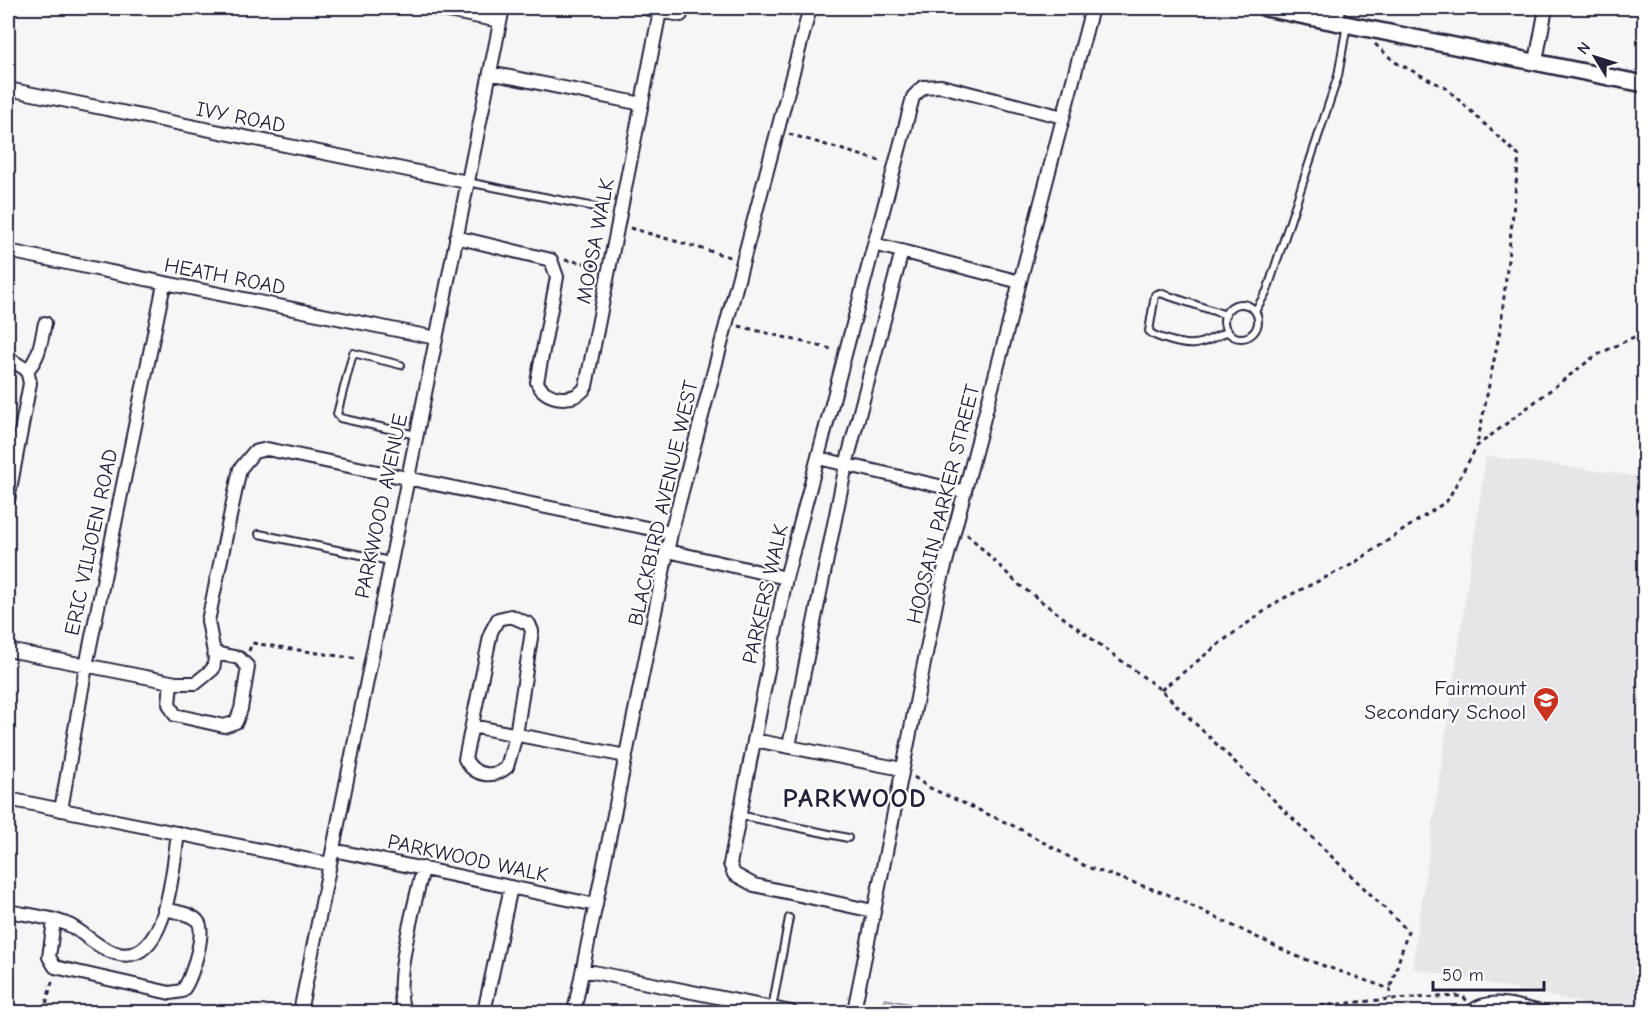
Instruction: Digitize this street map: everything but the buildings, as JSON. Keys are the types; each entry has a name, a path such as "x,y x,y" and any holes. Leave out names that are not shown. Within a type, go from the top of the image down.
{"street":[{"path":"432,8 500,21"},
{"name":"PARKWOOD AVENUE","path":"300,1012 503,8"},
{"path":"644,8 681,15"},
{"name":"BLACKBIRD AVENUE WEST","path":"574,1012 671,533 810,8"},
{"name":"HOOSAIN PARKER STREET","path":"852,1009 939,589 1092,8"},
{"path":"1265,8 1341,18 1644,84"},
{"path":"1536,61 1546,8"},
{"name":"MOOSA WALK","path":"551,260 557,277 537,382 547,393 567,399 578,396 586,386 660,11"},
{"path":"490,73 642,104"},
{"name":"PARKERS WALK","path":"873,911 742,880 734,874 730,864 786,578 908,109 918,90 930,85 941,86 1063,117"},
{"name":"IVY ROAD","path":"8,90 467,182"},
{"path":"456,237 551,260"},
{"path":"874,244 1020,282"},
{"name":"HEATH ROAD","path":"8,251 436,338"},
{"path":"789,746 846,465 902,251"},
{"name":"ERIC VILJOEN ROAD","path":"61,810 86,666 164,284"},
{"path":"27,370 34,363 38,354 45,323"},
{"path":"8,358 27,370 30,383 8,500"},
{"path":"8,651 186,685 205,677 213,669 215,653 210,631 210,614 240,469 248,457 261,451 279,450 671,533"},
{"path":"818,458 965,492"},
{"path":"668,551 786,578"},
{"path":"511,616 529,624 532,631 516,735 507,767 496,774 473,770 465,759 491,632 498,619 511,616"},
{"path":"171,682 169,704 175,715 229,725 236,722 248,673 244,662 215,653"},
{"path":"472,726 626,756"},
{"path":"754,740 902,769"},
{"path":"8,800 329,864"},
{"path":"8,911 73,927 107,949 128,955 151,942 161,924 178,833"},
{"name":"PARKWOOD WALK","path":"333,849 596,905"},
{"path":"406,1012 401,1006 399,986 423,868"},
{"path":"484,1012 510,887"},
{"path":"54,921 49,957 55,967 170,993 182,991 190,981 201,932 198,922 190,916 164,909"},
{"path":"583,970 730,1006 791,1012"},
{"path":"1472,1011 1491,1003 1542,1012"}],"lane":[{"path":"1226,315 1228,331 1232,336 1244,338 1254,333 1258,322 1255,311 1267,291 1338,76 1341,18"},
{"path":"467,182 596,207"},
{"path":"1226,315 1160,293 1155,295 1153,300 1149,331 1153,335 1182,345 1195,346 1228,331"},
{"path":"1226,315 1239,304 1255,311"},
{"path":"401,365 353,353 337,414 340,418 416,435"},
{"path":"259,534 390,561"},
{"path":"739,815 848,838"},
{"path":"772,1009 789,918"}],"path":[{"path":"1161,690 1224,640 1281,600 1351,566 1447,501 1477,446 1501,325 1519,156 1446,88 1395,62 1374,42"},
{"path":"788,134 887,162"},
{"path":"618,225 735,258"},
{"path":"551,260 610,267"},
{"path":"737,325 845,353"},
{"path":"1477,446 1595,356 1644,332"},
{"path":"956,525 1018,584 1161,690 1408,931 1390,989 1390,999"},
{"path":"244,662 252,643 360,659"},
{"path":"902,769 928,787 1018,828 1087,867 1167,894 1296,956 1390,989"},
{"path":"44,1012 55,967"},
{"path":"1258,1012 1390,999 1463,996 1472,1011"},
{"path":"852,1009 912,1012"},
{"path":"1056,1012 1114,1012"}],"shaded area":[{"name":"Fairmount Secondary School","path":"1486,456 1644,477 1644,1012 1627,1012 1412,968"},
{"path":"885,999 949,1012 882,1012"}],"place":[{"name":"Fairmount Secondary School","path":"1546,723"}],"district":[{"name":"PARKWOOD","path":"855,798"}]}
